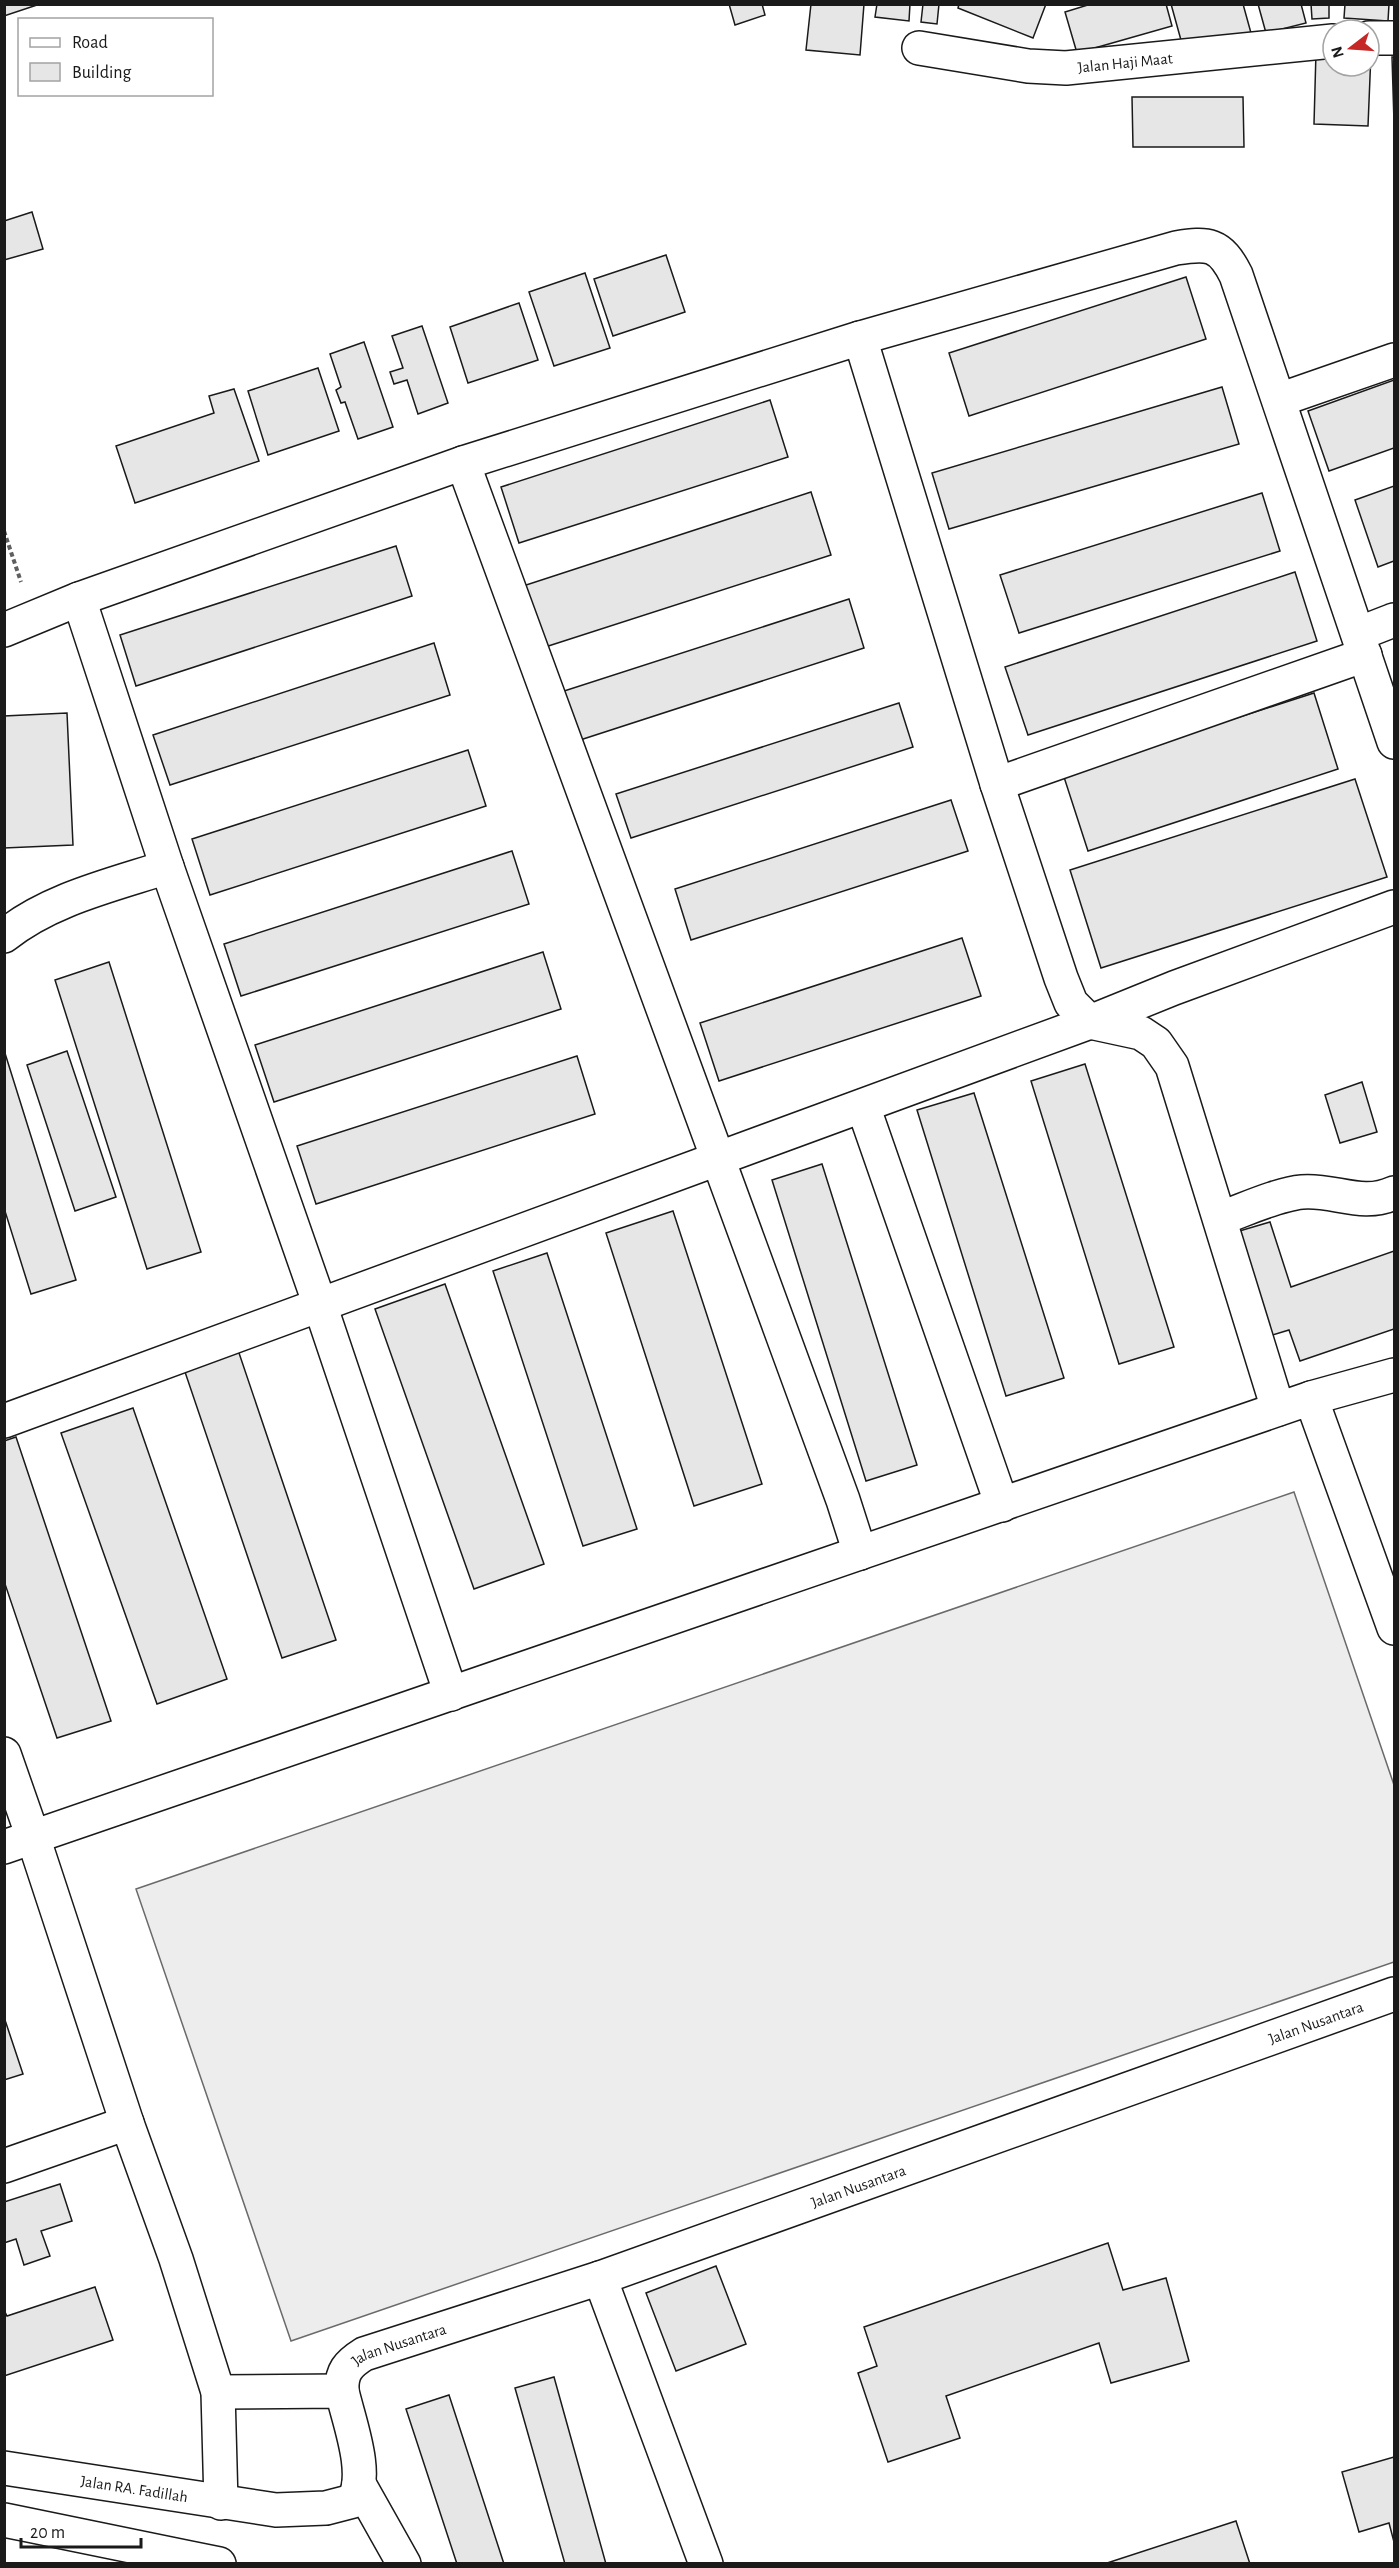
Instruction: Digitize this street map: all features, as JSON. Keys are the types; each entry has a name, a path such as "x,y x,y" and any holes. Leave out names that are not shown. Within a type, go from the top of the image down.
{"street":[{"name":"Jalan Haji Maat","path":"919,48 1028,66 1066,68 1321,42"},
{"path":"19,625 79,599 463,463 860,338 1176,248 1202,244 1214,247 1229,260 1395,742"},
{"path":"860,338 997,784 1061,978 1071,1003 1090,1022 1141,1034 1156,1043 1166,1056 1182,1094 1278,1409"},
{"path":"1279,400 1395,360"},
{"path":"463,463 843,1500 860,1553"},
{"path":"79,599 167,867 320,1305 451,1694"},
{"path":"997,784 1361,644 1395,621"},
{"path":"4,936 20,923 48,909 167,867"},
{"path":"4,1421 717,1160 1395,907"},
{"path":"863,1106 1002,1505"},
{"path":"1221,1218 1296,1193 1313,1192 1361,1201 1395,1194"},
{"path":"19,1842 1278,1409 1395,1375"},
{"path":"1311,1398 1395,1628"},
{"path":"4,1754 19,1842 127,2123 176,2259 218,2392 221,2503"},
{"name":"Jalan Nusantara","path":"359,2484 355,2443 342,2391 342,2373 354,2360 364,2354 600,2278 1395,1994"},
{"path":"4,2166 127,2123"},
{"path":"600,2278 706,2564"},
{"name":"Jalan Nusantara","path":"218,2392 342,2391"},
{"name":"Jalan RA. Fadillah","path":"4,2468 276,2510 326,2508 354,2501 359,2484"},
{"path":"359,2484 404,2564"},
{"path":"4,2520 105,2552 219,2564"}],"path":[{"path":"4,531 19,625"}],"shaded area":[{"path":"1294,1492 1394,1785 1394,1962 291,2341 136,1889"}],"building":[{"path":"4,4 40,4 4,16"},
{"path":"729,4 762,4 765,15 735,25"},
{"path":"811,4 864,4 860,55 806,50"},
{"path":"877,4 910,4 909,21 875,17"},
{"path":"923,4 939,4 937,24 921,22"},
{"path":"959,4 1046,4 1033,38 958,8"},
{"path":"1091,4 1166,4 1172,26 1077,53 1065,12"},
{"path":"1171,4 1243,4 1251,33 1184,51"},
{"path":"1258,4 1301,4 1306,23 1266,33"},
{"path":"1311,4 1329,4 1329,18 1312,19"},
{"path":"1345,4 1389,4 1388,21 1381,21 1381,18 1344,18"},
{"path":"1316,52 1321,52 1321,78 1370,78 1368,126 1314,124"},
{"path":"1392,57 1394,57 1394,122"},
{"path":"1132,97 1243,97 1244,147 1133,147"},
{"path":"32,212 43,249 4,260 4,221"},
{"path":"666,255 685,312 613,336 594,279"},
{"path":"585,273 610,348 554,366 529,292"},
{"path":"1186,277 1206,339 969,416 949,353"},
{"path":"519,303 538,360 468,383 450,327"},
{"path":"422,326 448,403 418,414 407,380 394,384 390,372 403,368 392,336"},
{"path":"364,342 393,427 358,439 345,402 341,403 336,390 341,387 330,354"},
{"path":"318,368 339,431 268,455 248,391"},
{"path":"1394,380 1394,448 1329,471 1308,411"},
{"path":"1222,387 1239,444 949,529 932,473"},
{"path":"234,389 259,461 135,503 116,446 214,413 209,396"},
{"path":"770,400 788,457 519,543 501,487"},
{"path":"1394,486 1394,561 1378,567 1355,500"},
{"path":"811,492 831,555 539,649 520,587"},
{"path":"1262,493 1280,551 1019,633 1000,575"},
{"path":"396,546 412,596 136,686 120,635"},
{"path":"1295,572 1317,641 1028,735 1005,667"},
{"path":"849,599 864,648 577,741 561,692"},
{"path":"434,643 450,695 170,785 153,735"},
{"path":"1314,693 1338,769 1088,851 1063,774"},
{"path":"899,703 913,747 631,838 616,794"},
{"path":"67,713 73,845 4,848 4,716"},
{"path":"468,750 486,806 210,895 192,839"},
{"path":"1355,779 1387,877 1101,968 1070,870"},
{"path":"951,800 968,851 691,940 675,889"},
{"path":"512,851 529,904 241,996 224,944"},
{"path":"962,938 981,996 719,1081 700,1023"},
{"path":"543,952 561,1009 274,1102 255,1045"},
{"path":"109,962 201,1252 147,1269 55,980"},
{"path":"4,1050 76,1280 31,1294 4,1208"},
{"path":"67,1051 116,1197 75,1211 27,1065"},
{"path":"577,1056 595,1114 316,1204 297,1146"},
{"path":"1085,1064 1174,1347 1119,1364 1031,1081"},
{"path":"1362,1082 1377,1132 1340,1143 1325,1095"},
{"path":"974,1093 1064,1378 1006,1396 917,1110"},
{"path":"822,1164 917,1465 866,1481 772,1180"},
{"path":"673,1211 762,1484 694,1506 606,1233"},
{"path":"1270,1222 1291,1287 1394,1251 1394,1329 1300,1361 1289,1330 1269,1336 1236,1232"},
{"path":"547,1253 637,1529 583,1546 493,1271"},
{"path":"445,1284 544,1564 474,1589 375,1309"},
{"path":"238,1350 336,1640 282,1658 184,1369"},
{"path":"133,1408 227,1679 157,1704 61,1433"},
{"path":"16,1437 111,1721 57,1738 4,1581 4,1441"},
{"path":"4,2017 23,2074 4,2080"},
{"path":"60,2184 72,2221 41,2231 50,2256 24,2265 16,2239 4,2243 4,2202"},
{"path":"1108,2243 1123,2290 1166,2278 1189,2361 1111,2383 1099,2343 946,2396 960,2438 888,2462 858,2373 877,2366 864,2327"},
{"path":"716,2266 746,2344 676,2371 646,2293"},
{"path":"95,2287 113,2340 4,2376 4,2310 7,2316"},
{"path":"554,2377 606,2564 565,2564 515,2388"},
{"path":"449,2395 504,2564 457,2564 406,2409"},
{"path":"1394,2457 1394,2542 1389,2523 1359,2532 1342,2472"},
{"path":"1236,2521 1250,2564 1104,2564"}]}
